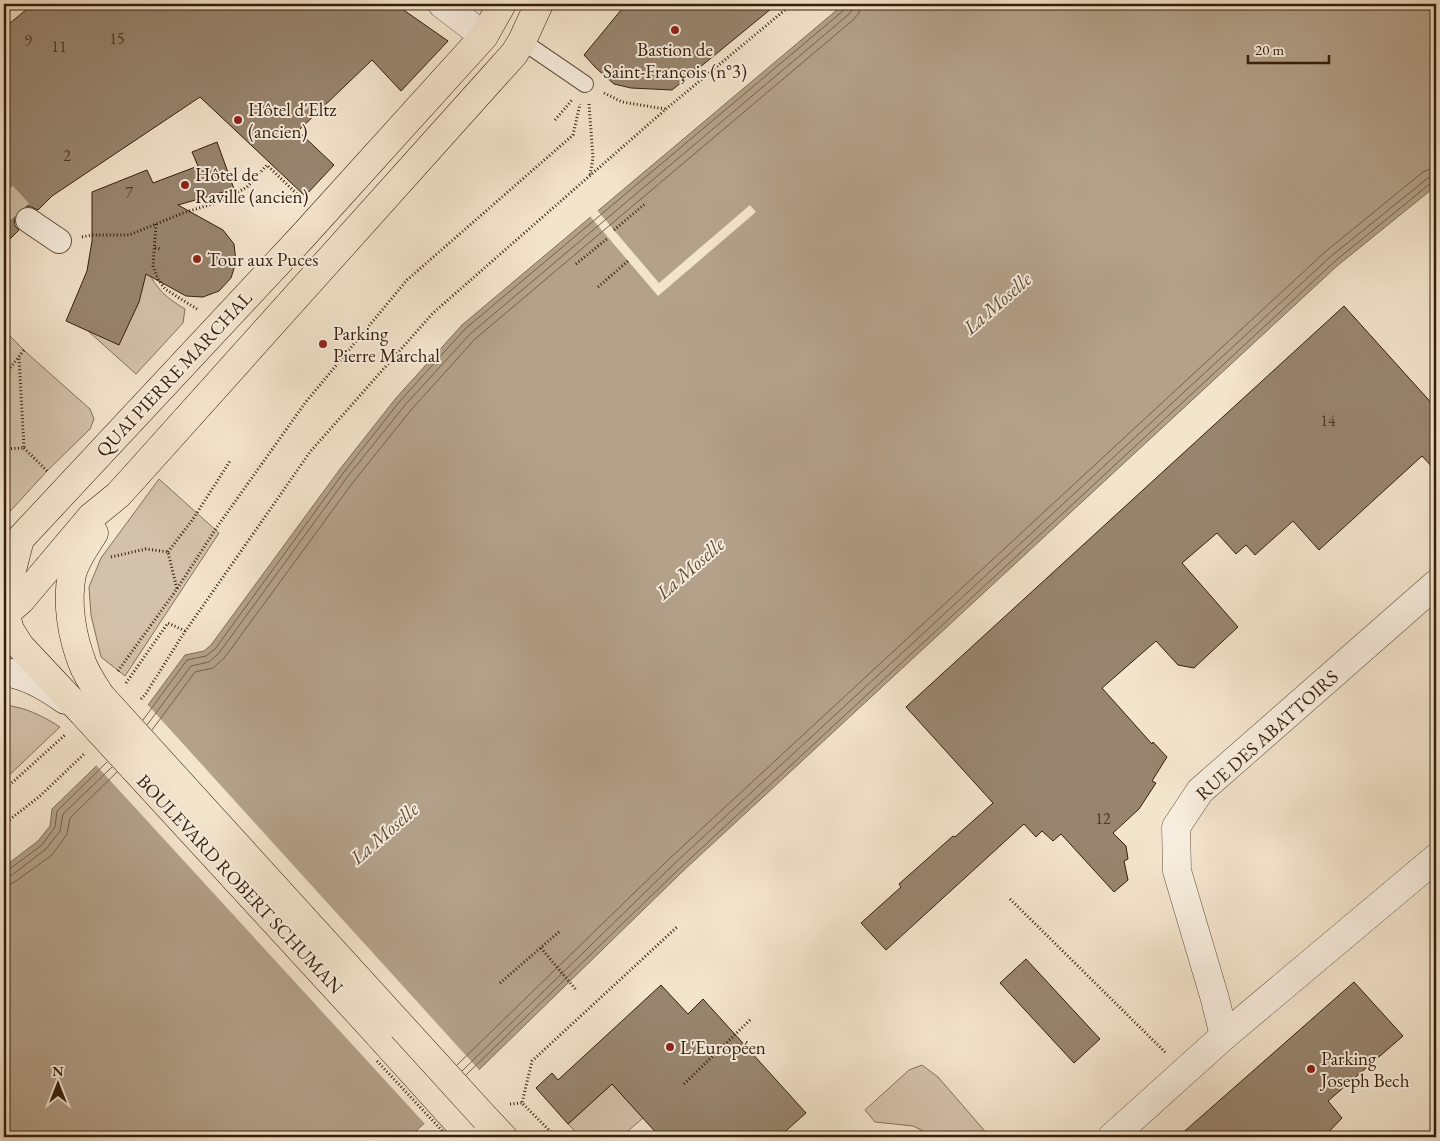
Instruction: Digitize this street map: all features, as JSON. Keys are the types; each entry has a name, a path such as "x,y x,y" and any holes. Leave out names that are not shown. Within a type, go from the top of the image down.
{"main road":[{"name":"QUAI PIERRE MARCHAL","path":"8,612 5,597 12,547 302,237 484,36 502,4"},
{"name":"QUAI PIERRE MARCHAL","path":"8,612 91,517 118,495 514,54 539,4"},
{"name":"QUAI PIERRE MARCHAL","path":"98,700 83,666 73,634 70,601 72,574 78,557 118,495"},
{"name":"BOULEVARD ROBERT SCHUMAN","path":"8,612 20,646 98,700 477,1133"},
{"name":"BOULEVARD ROBERT SCHUMAN","path":"98,700 378,1034 477,1133"}],"street":[{"path":"452,7 484,36"},
{"path":"28,220 59,241"},
{"name":"RUE DES ABATTOIRS","path":"1224,1036 1177,871 1176,827 1200,791 1436,584"},
{"path":"4,672 98,700"},
{"path":"1112,1137 1224,1036 1436,858"}],"lane":[{"path":"522,41 585,84"}],"path":[{"path":"139,701 185,631 310,452 433,313 666,109 792,4"},
{"path":"585,84 622,102 666,109"},
{"path":"585,84 591,110 593,158 589,176"},
{"path":"98,700 305,403 407,280 573,135 585,84"},
{"path":"59,241 92,235 129,235 182,213 222,201 247,187 267,165 307,204"},
{"path":"614,230 646,204"},
{"path":"156,224 152,266 158,279 166,290 204,314"},
{"path":"576,264 608,238"},
{"path":"155,248 161,249"},
{"path":"598,287 628,261"},
{"path":"4,376 24,350"},
{"path":"4,449 24,448 19,357"},
{"path":"168,552 193,519 230,461"},
{"path":"106,558 146,549 168,552"},
{"path":"168,552 177,589"},
{"path":"4,790 98,700 168,623 185,631"},
{"path":"4,824 40,796 90,748"},
{"path":"1010,899 1184,1072"},
{"path":"556,1137 522,1103 532,1061 677,927"},
{"path":"500,983 560,931"},
{"path":"541,948 577,991"},
{"path":"684,1084 751,1019"}],"shaded area":[{"path":"147,270 163,292 172,301 185,309 183,323 136,374 88,331"},
{"path":"4,330 90,409 94,419 90,429 47,471 4,518"},
{"path":"159,479 219,533 125,676 101,657 91,615 89,587 101,558"},
{"path":"4,705 34,713 60,727 4,780"},
{"path":"922,1065 938,1077 990,1137 935,1137 913,1126 875,1122 865,1110 909,1070"},
{"path":"612,1084 643,1118 621,1137 581,1137 568,1124"}],"water":[{"name":"La Moselle","path":"844,4 1436,4 1436,186 1337,266 682,872 410,1137 4,1137 4,867 38,841 50,826 52,809 120,743 185,655 204,651 211,645 340,469 396,398 462,325"}],"pier":[{"path":"750,205 756,212 658,296 589,215 596,209 659,283"},
{"path":"146,703 481,1072 426,1125 95,764 118,741"}],"building":[{"path":"33,4 395,4 448,41 401,91 372,60 298,131 334,165 305,196 200,97 52,196 38,210 29,206 22,208 17,212 14,219 15,226 19,230 4,245 4,28"},
{"name":"Bastion de Saint-François (n°3)","path":"626,4 777,4 672,90 631,88 614,84 584,55"},
{"path":"217,142 234,189 178,205 223,230 234,244 236,262 231,278 219,291 203,297 186,296 146,274 139,302 119,345 66,321 87,271 92,241 92,192 147,170 153,183 198,166 192,152"},
{"path":"1344,306 1436,408 1436,471 1422,456 1319,550 1293,521 1255,555 1246,545 1236,554 1217,533 1182,563 1238,627 1194,668 1178,665 1156,641 1102,688 1152,744 1153,742 1167,757 1152,781 1156,783 1139,809 1113,833 1126,846 1128,859 1124,861 1128,880 1114,892 1061,834 1053,841 1042,831 1036,837 1024,824 886,950 861,923 901,887 899,884 993,803 906,707"},
{"path":"1026,959 1100,1039 1074,1063 1000,983"},
{"name":"Parking Joseph Bech","path":"1354,982 1403,1036 1328,1101 1342,1118 1324,1137 1178,1137"},
{"name":"L'Européen","path":"661,985 688,1014 703,999 806,1113 779,1137 660,1137 612,1084 568,1124 536,1088 552,1073 558,1080"}],"tunnel":[{"path":"4,194 28,220"}],"place":[{"name":"Bastion de Saint-François (n°3)","path":"675,30"},
{"name":"Hôtel d'Eltz (ancien)","path":"238,120"},
{"name":"Hôtel de Raville (ancien)","path":"185,185"},
{"name":"Tour aux Puces","path":"197,259"},
{"name":"Parking Pierre Marchal","path":"323,344"},
{"name":"L'Européen","path":"670,1047"},
{"name":"Parking Joseph Bech","path":"1311,1069"}]}
